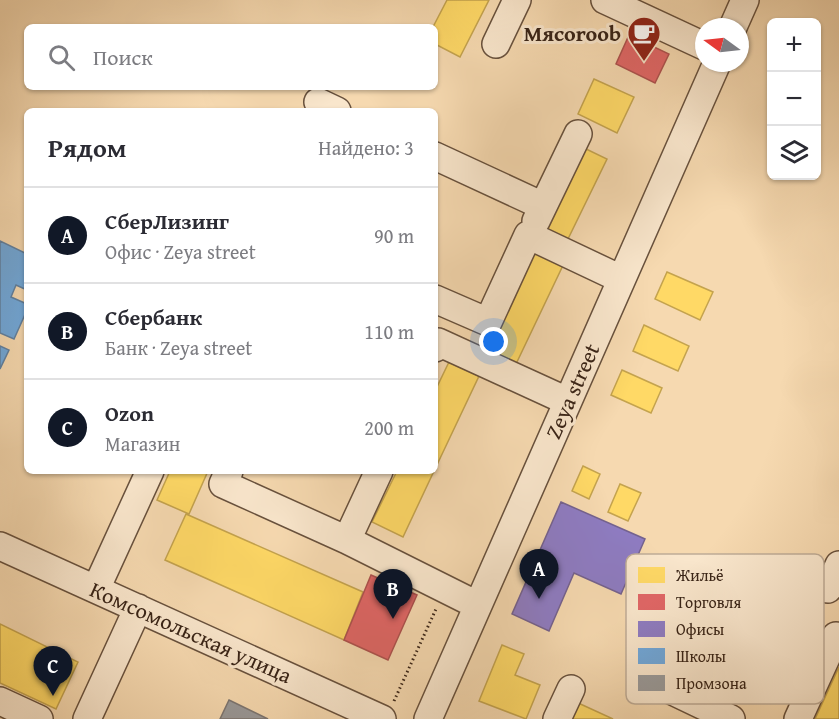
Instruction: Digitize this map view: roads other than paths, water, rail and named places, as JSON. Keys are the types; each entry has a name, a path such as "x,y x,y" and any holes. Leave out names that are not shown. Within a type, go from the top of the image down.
{"street":[{"path":"496,44 517,0"},
{"path":"604,0 695,42"},
{"path":"737,18 745,0"},
{"name":"Zeya street","path":"428,719 713,72"},
{"path":"438,299 488,322 578,134"},
{"path":"438,157 543,207"},
{"path":"528,236 621,279"},
{"path":"438,342 567,401"},
{"path":"96,589 149,474"},
{"path":"228,474 223,484 347,540 477,605"},
{"path":"347,540 378,474"},
{"name":"Комсомольская улица","path":"0,546 386,715"},
{"path":"87,719 138,608"},
{"path":"824,662 836,636 839,637"},
{"path":"557,719 571,689"},
{"path":"0,701 39,719"},
{"path":"700,704 731,719"},
{"path":"798,719 805,704"}],"place":[{"name":"Мясоroob","path":"644,62"},
{"name":"СберЛизинг","path":"539,599"},
{"name":"Сбербанк","path":"393,619"},
{"name":"Ozon","path":"53,696"}]}
